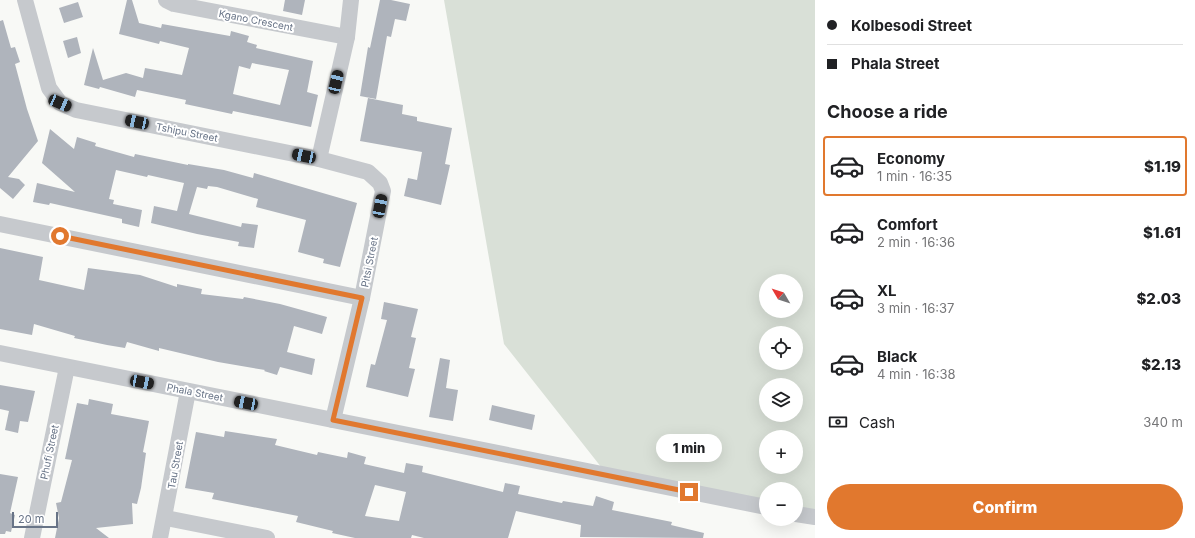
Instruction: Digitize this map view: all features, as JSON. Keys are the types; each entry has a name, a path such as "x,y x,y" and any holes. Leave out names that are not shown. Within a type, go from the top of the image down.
{"street":[{"name":"Tshipu Street","path":"25,0 49,88 60,103 76,110 319,159 368,172 374,176"},
{"name":"Kgano Crescent","path":"166,0 174,4 347,37"},
{"path":"319,159 347,37 352,0"},
{"name":"Pitsi Street","path":"333,420 362,298 383,190 374,176"},
{"path":"0,224 362,298"},
{"name":"Phala Street","path":"0,353 759,507"},
{"name":"Phufi Street","path":"32,538 67,367"},
{"name":"Tau Street","path":"160,538 166,518 188,391"},
{"path":"803,515 815,517"},
{"path":"166,518 267,538"}],"shaded area":[{"path":"444,0 815,0 815,515 803,512 803,482 759,482 759,505 609,477 504,344"}],"building":[{"path":"127,0 132,0 139,23 161,28 162,24 230,36 231,31 249,36 247,42 257,45 256,48 313,61 307,92 318,95 311,127 233,111 232,114 185,104 186,100 137,90 135,97 100,87 99,89 84,85 93,48 103,80 126,73 143,78 145,68 182,75 189,48 160,41 159,44 119,34","holes":["252,63 289,70 280,105 233,94 239,66 250,69"]},
{"path":"285,0 305,0 302,15 283,11"},
{"path":"380,0 391,0 410,4 406,21 395,19 391,37 387,36 376,99 360,96 368,47 370,48"},
{"path":"78,2 83,17 64,23 59,8"},
{"path":"3,20 11,48 15,47 20,62 15,64 27,109 38,141 8,177 19,179 25,185 13,199 0,188 0,21"},
{"path":"77,37 81,53 68,58 63,41"},
{"path":"368,98 403,105 402,114 417,117 417,121 452,128 445,164 450,165 441,205 404,196 408,178 417,180 422,152 360,141"},
{"path":"50,129 74,149 77,137 96,143 95,146 134,157 135,154 188,165 224,170 253,178 254,173 357,203 340,267 323,263 324,259 298,252 306,220 256,207 258,199 217,187 208,186 207,189 197,187 189,214 241,227 242,223 258,225 254,248 238,246 239,242 151,223 154,206 177,211 184,183 148,175 147,177 116,170 109,199 114,200 113,204 142,210 139,227 122,223 122,219 50,203 49,205 33,202 37,183 75,192 42,163"},
{"path":"0,248 43,257 39,280 84,290 88,268 140,275 177,287 177,284 202,289 201,294 243,299 244,297 280,304 327,317 322,334 294,326 287,352 315,359 312,375 280,367 277,375 264,371 265,370 218,362 159,348 159,351 127,342 125,348 107,345 74,338 75,336 34,324 32,335 0,329"},
{"path":"384,302 418,309 411,337 416,338 409,368 415,369 408,397 366,387 371,364 375,365 387,320 381,319"},
{"path":"440,358 450,360 446,388 458,390 453,421 429,417"},
{"path":"0,385 35,391 28,422 20,421 18,433 5,430 9,411 0,409"},
{"path":"89,399 113,404 111,414 149,421 143,452 146,453 141,488 137,504 132,503 133,524 96,528 109,538 55,538 59,518 56,503 61,502 72,460 65,459 77,403 88,405"},
{"path":"492,405 535,415 532,430 489,420"},
{"path":"225,431 277,439 275,445 317,455 318,452 347,458 348,452 366,457 364,464 404,473 406,463 423,466 422,472 503,492 505,483 520,486 518,494 562,503 563,501 593,506 596,496 614,502 612,510 672,522 671,525 704,533 703,538 580,537 581,525 516,511 508,538 424,538 412,535 411,538 355,538 296,522 298,516 212,499 214,493 185,488 196,432 224,437","holes":["375,485 406,492 399,521 365,516"]},
{"path":"0,474 18,477 10,513 15,515 11,532 6,531 5,534 0,534"}],"route":[{"path":"60,236 362,298 333,420 689,492"}]}
